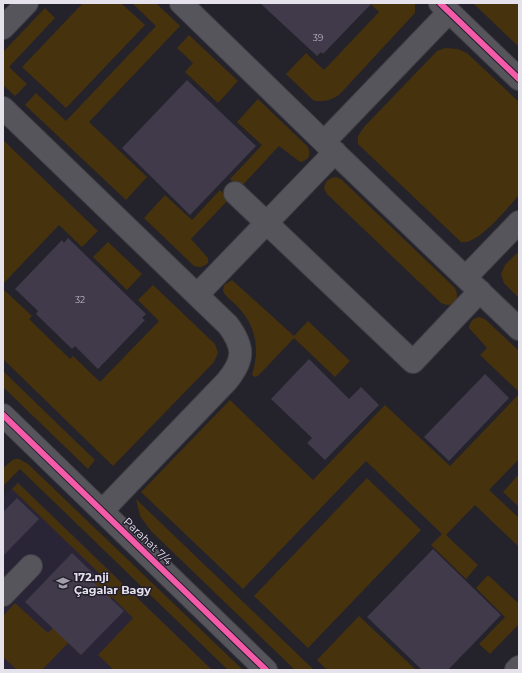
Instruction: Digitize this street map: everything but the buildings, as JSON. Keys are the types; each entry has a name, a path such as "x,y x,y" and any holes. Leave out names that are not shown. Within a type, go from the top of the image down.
{"street":[{"path":"3,28 27,3"},
{"path":"181,3 519,329"},
{"path":"197,295 266,223 444,8 519,79"},
{"path":"3,108 228,325 238,338 241,354 238,368 227,382 103,510"},
{"path":"235,193 413,362 519,222"},
{"name":"Parahat 7/4","path":"7,426 103,510 266,670"},
{"path":"3,595 31,566"},
{"path":"516,670 519,667"}],"shaded area":[{"path":"83,3 121,3 145,25 66,108 22,67"},
{"path":"132,3 156,3 180,26 89,122 147,177 126,200 25,105 36,93 66,121 156,26"},
{"path":"370,3 415,3 415,13 339,95 326,100 313,100 286,74 306,53 324,70 379,12"},
{"path":"473,3 519,3 519,47"},
{"path":"45,8 55,18 9,67 27,84 15,96 3,85 3,52"},
{"path":"189,35 238,81 218,103 185,72 193,63 177,48"},
{"path":"445,48 458,49 467,53 519,102 519,195 484,232 468,242 461,242 358,144 358,136 364,127 437,51"},
{"path":"258,99 307,146 309,149 309,157 300,162 279,146 240,188 230,179 262,145 237,122"},
{"path":"3,140 98,231 82,247 59,225 3,284"},
{"path":"336,177 341,179 455,288 457,296 455,302 449,305 441,303 327,194 324,189 326,182 331,178"},
{"path":"220,190 229,199 191,239 208,258 208,263 203,266 194,266 144,218 165,195 192,220"},
{"path":"108,242 142,274 127,290 93,257"},
{"path":"519,251 519,298 504,283 501,274 505,265"},
{"path":"232,280 294,336 308,321 350,361 335,377 294,338 258,376 255,377 252,375 256,356 255,338 249,322 244,314 223,291 224,285"},
{"path":"153,285 215,344 218,353 214,362 113,466 3,359 3,289 32,316 29,319 70,359 73,356 100,382 159,321 138,300"},
{"path":"480,317 486,320 519,351 519,392 480,355 487,348 469,328 472,320"},
{"path":"3,371 95,460 88,469 3,387"},
{"path":"519,394 519,459 489,490 519,518 519,547 475,505 446,535 478,565 466,579 431,545 442,534 366,461 243,589 141,492 230,400 313,480 385,405 450,466"},
{"path":"14,459 19,459 28,464 243,670 228,670 20,469 3,486 3,468"},
{"path":"519,474 519,507 503,492"},
{"path":"367,478 421,530 308,648 254,596"},
{"name":"172.nji Çagalar Bagy","path":"18,482 213,670 3,670 3,497"},
{"path":"18,483 212,670 114,670 98,655 133,618 112,597 76,634 88,647 81,655 68,643 42,670 17,670 3,657 3,616 15,603 48,633 102,576 12,489"},
{"path":"136,499 314,670 295,670 151,531 140,516"},
{"path":"488,575 518,603 519,602 519,624 490,654 479,644 505,617 476,588"},
{"path":"359,616 416,670 327,670 317,660"}],"cycle path":[{"path":"440,3 519,79"},
{"path":"3,415 266,670"}],"place":[{"name":"172.nji Çagalar Bagy","path":"63,583"}]}
